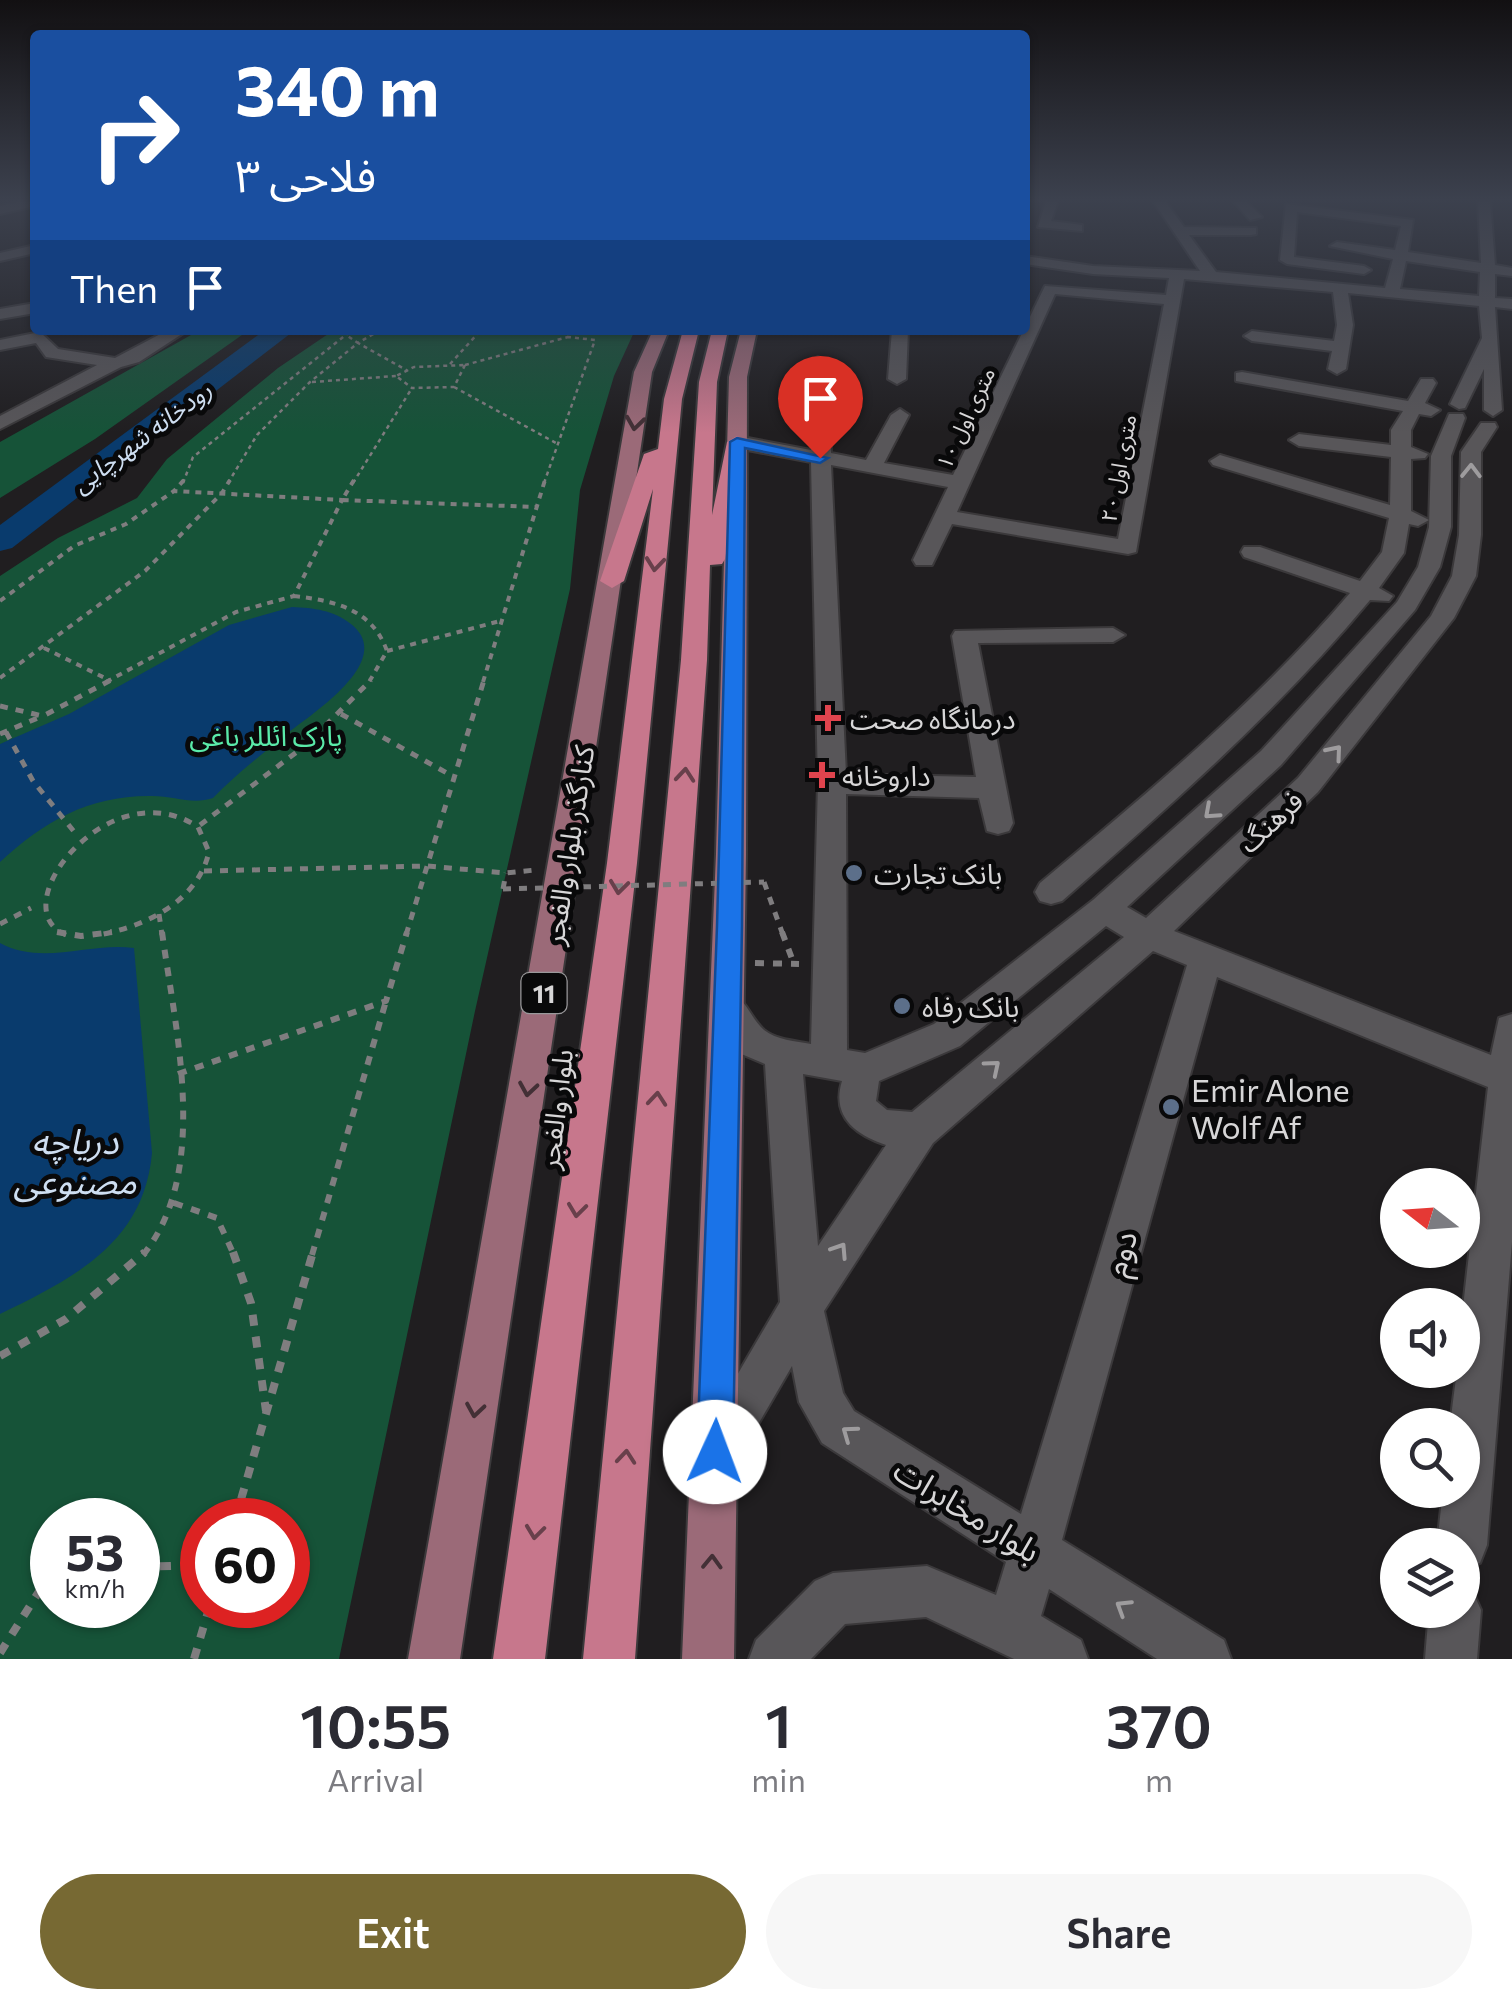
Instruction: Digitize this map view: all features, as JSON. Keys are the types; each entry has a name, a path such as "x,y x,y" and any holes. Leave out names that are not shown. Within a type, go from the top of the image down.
{"highway":[{"name":"بلوار والفجر","path":"518,1659 622,863 673,399 689,335"},
{"path":"609,1659 694,660 708,382 719,335"},
{"path":"612,581 673,399"},
{"path":"694,660 737,442"}],"main road":[{"name":"کنارگذر بلوار والفجر","path":"434,1659 612,581 642,372 660,335"},
{"path":"708,1659 728,1008 738,377 748,335"}],"street":[{"name":"۲۰ متری اول","path":"945,516 1126,558 1177,278"},
{"path":"1239,278 1512,304"},
{"path":"1392,292 1395,278"},
{"name":"فرهنگ","path":"715,1452 802,1307 919,1130 1149,935 1308,785 1442,618 1464,576 1470,534 1471,452 1501,421 1504,382 1490,338 1488,278"},
{"name":"۱۰ متری اول","path":"924,560 1054,287 1175,300"},
{"path":"1337,369 1346,325 1340,287"},
{"path":"0,314 30,309"},
{"path":"1271,338 1272,316"},
{"path":"0,423 115,363 158,335"},
{"path":"0,364 52,352 115,363 133,358 172,335"},
{"path":"897,379 900,335"},
{"path":"1252,336 1341,347"},
{"path":"0,345 40,337 52,352"},
{"path":"1490,338 1512,341"},
{"name":"فرهنگ","path":"848,1067 947,1035 1104,909 1271,758 1407,605 1429,567 1440,527 1441,456 1455,411 1490,338"},
{"path":"818,362 832,784 828,964 857,1103 869,1121 899,1132 919,1130"},
{"path":"1242,377 1411,409 1455,411 1501,421"},
{"path":"1051,892 1179,782 1306,661 1366,591 1393,553 1400,515 1401,430 1426,383"},
{"path":"872,467 900,416"},
{"path":"1298,439 1441,456"},
{"path":"737,442 961,482"},
{"path":"1220,461 1440,527"},
{"path":"1252,552 1407,605"},
{"path":"998,823 964,636 1112,635"},
{"path":"832,784 992,788"},
{"path":"1104,909 1149,935 1510,1079"},
{"name":"دوم","path":"1012,1628 1206,958"},
{"path":"728,1008 752,1042 783,1055 848,1067"},
{"path":"1464,1528 1512,1029"},
{"name":"بلوار مخابرات","path":"783,1055 802,1307 822,1402 838,1428 1206,1659"},
{"path":"775,1659 833,1599 927,1590 1012,1628 1061,1659"},
{"path":"1451,1659 1454,1628"}],"path":[{"path":"0,600 74,546 126,524 182,485 194,457 346,335 408,370"},
{"path":"0,678 145,571 222,493 257,435 310,382 372,335"},
{"path":"450,364 476,335"},
{"path":"241,1498 536,507 595,340 568,337 465,364 408,370 396,376 310,382"},
{"path":"454,386 465,364"},
{"path":"396,376 412,388 454,386 557,444"},
{"path":"294,596 342,500 412,388"},
{"path":"174,491 536,507"},
{"path":"30,890 31,908 39,922 56,932 78,936 133,927 160,914 193,886 210,854 208,838 200,825 167,810 119,815 74,836 33,782 3,733 43,716 236,612 294,596 326,599 354,609 380,633 387,651 381,670 359,699 200,825"},
{"path":"387,651 502,620"},
{"path":"44,648 109,680"},
{"path":"0,706 43,716"},
{"path":"341,714 454,776"},
{"path":"204,871 427,866 506,873 503,889 764,882 794,964"},
{"path":"0,924 31,908"},
{"path":"0,1356 41,1339 123,1272 148,1249 174,1203 184,1148 160,914"},
{"path":"729,962 828,964"},
{"path":"178,1074 386,1001"},
{"path":"174,1203 218,1218 254,1314 256,1361 266,1412"},
{"path":"0,1653 30,1606"},
{"path":"194,1659 203,1628"}],"green space":[{"path":"191,335 242,335 95,439 0,498 0,442"},
{"name":"پارک ائللر باغی","path":"327,335 633,335 614,376 580,490 570,589 475,1011 339,1659 0,1659 0,576 58,538 137,498 167,459 278,368"}],"water":[{"path":"292,607 337,616 351,624 363,639 364,654 357,671 328,702 213,798 198,801 129,797 88,806 51,823 0,862 0,744 69,714 229,625"},
{"name":"دریاچه مصنوعی","path":"0,943 33,953 134,948 152,1153 146,1184 120,1234 79,1271 0,1314"}],"waterway":[{"name":"رودخانه شهرچایی","path":"0,541 275,335"}],"place":[{"name":"درمانگاه صحت","path":"828,718"},
{"name":"داروخانه","path":"822,775"},
{"name":"بانک تجارت","path":"854,873"},
{"name":"بانک رفاه","path":"902,1006"},
{"name":"Emir Alone Wolf Af","path":"1171,1107"}],"route":[{"path":"715,1452 730,926 737,442 820,458"}]}
